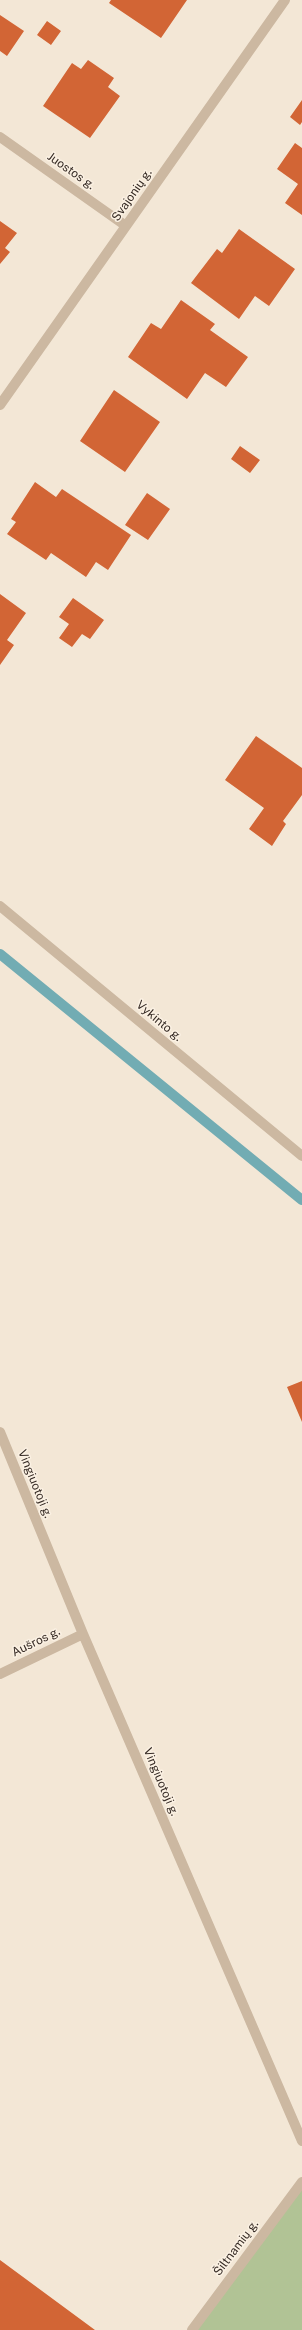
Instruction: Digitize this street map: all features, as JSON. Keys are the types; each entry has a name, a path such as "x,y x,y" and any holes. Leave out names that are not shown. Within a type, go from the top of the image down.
{"street":[{"name":"Svajonių g.","path":"0,405 286,0"},
{"name":"Juostos g.","path":"0,137 126,226"},
{"name":"Vykinto g.","path":"0,906 302,1156"},
{"name":"Vingiuotoji g.","path":"0,1432 83,1634 302,2141"},
{"name":"Aušros g.","path":"0,1674 83,1634"},
{"name":"Šiltnamių g.","path":"192,2330 302,2182"}],"green space":[{"path":"302,2182 302,2330 192,2330"}],"building":[{"path":"111,0 187,0 161,38 109,3"},
{"path":"0,15 24,31 7,56 0,51"},
{"path":"47,21 61,31 51,45 37,35"},
{"path":"88,60 114,78 108,87 120,96 90,138 43,106 72,63 81,69"},
{"path":"302,100 302,122 300,125 290,117"},
{"path":"295,143 302,148 302,215 285,203 298,184 277,169"},
{"path":"0,221 17,233 5,248 10,252 0,264"},
{"path":"239,229 295,269 269,306 255,296 239,319 191,283 217,249 222,253"},
{"path":"181,300 215,324 210,330 248,357 226,387 205,373 187,399 128,357 151,323 161,329"},
{"path":"114,390 160,422 125,472 80,441"},
{"path":"240,446 260,460 250,473 231,459"},
{"path":"35,482 56,497 62,489 131,535 108,570 96,562 86,577 51,553 46,560 7,534 16,522 11,519"},
{"path":"147,493 170,509 148,540 125,525"},
{"path":"0,594 26,613 7,640 14,645 0,665"},
{"path":"73,598 104,620 90,639 82,634 72,647 59,638 69,624 59,617"},
{"path":"256,736 302,768 302,795 283,821 286,824 272,846 249,829 264,808 225,780"},
{"path":"302,1381 302,1422 287,1387"},
{"path":"0,2260 95,2330 0,2330"}],"waterway":[{"path":"0,954 302,1200"}]}
